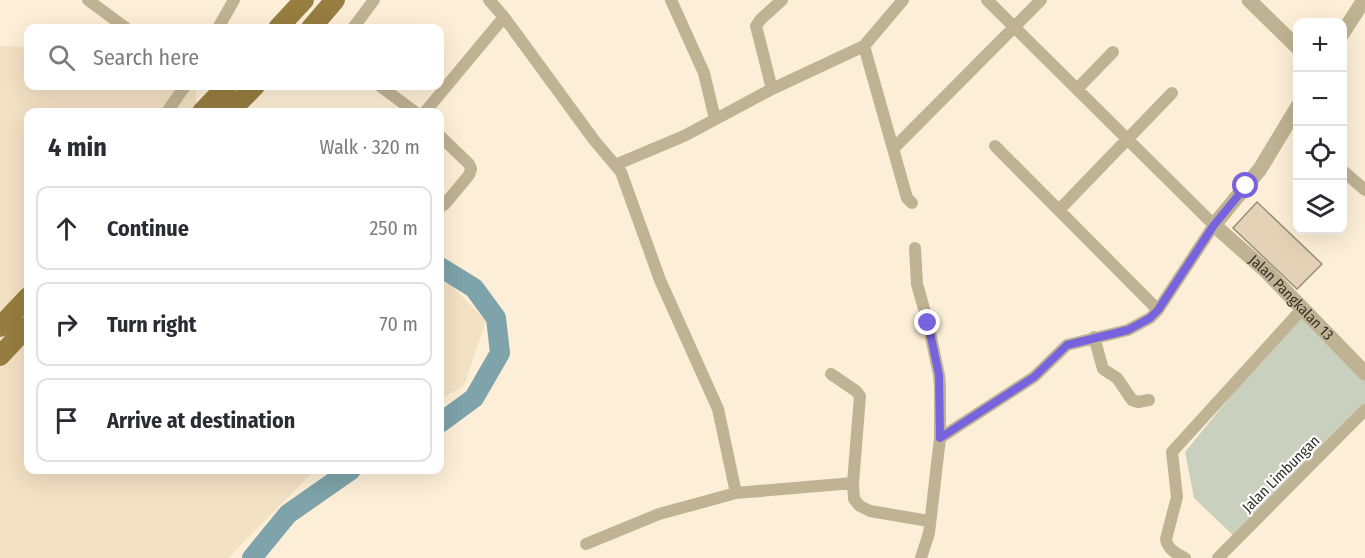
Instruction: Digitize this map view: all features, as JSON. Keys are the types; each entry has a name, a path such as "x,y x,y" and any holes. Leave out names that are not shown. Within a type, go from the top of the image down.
{"main road":[{"path":"282,24 304,0"},
{"path":"314,24 335,0"},
{"path":"206,108 222,90"},
{"path":"233,108 251,90"},
{"path":"0,327 24,301"},
{"path":"0,356 24,330"}],"street":[{"path":"88,0 121,24"},
{"path":"220,24 234,0"},
{"path":"356,24 374,0"},
{"path":"489,0 594,140 621,172 660,279 718,409 736,493"},
{"path":"671,0 704,72 716,119"},
{"path":"772,89 756,26 782,0"},
{"path":"615,165 684,136 772,89 864,46 903,0"},
{"path":"987,0 1214,225"},
{"path":"894,148 1041,0"},
{"path":"1249,0 1293,43"},
{"path":"1347,26 1364,0"},
{"path":"444,89 504,17"},
{"path":"864,46 907,198 912,203"},
{"path":"1077,89 1113,52"},
{"path":"170,108 182,90"},
{"path":"385,90 410,108"},
{"path":"428,108 443,90"},
{"path":"1059,210 1172,93"},
{"path":"940,438 1034,377 1067,345 1128,330 1150,318 1158,310 1214,225 1293,126"},
{"path":"444,140 469,164 471,169 469,175 444,205"},
{"path":"994,146 1158,310"},
{"path":"1347,174 1365,190"},
{"name":"Jalan Pangkalan 13","path":"1214,225 1266,271 1365,373"},
{"path":"915,248 917,284 939,375 940,438 929,533 923,558"},
{"path":"1185,558 1172,549 1166,540 1177,497 1172,452 1303,308"},
{"path":"1094,337 1105,371 1117,378 1131,400 1138,402 1149,400"},
{"path":"831,374 860,396 853,483 854,499 864,509 930,521"},
{"name":"Jalan Limbungan","path":"1218,558 1365,410"},
{"path":"586,544 659,514 736,493 853,483"}],"shaded area":[{"path":"0,46 24,47 24,90 196,90 196,108 24,108 24,474 311,474 228,558 0,558"},
{"path":"444,282 451,285 486,321 464,386 444,397"}],"green space":[{"path":"1303,308 1365,373 1365,410 1237,539 1194,498 1185,452"}],"building":[{"path":"1257,202 1322,264 1297,289 1233,228"}],"waterway":[{"path":"444,269 474,288 496,318 500,353 474,398 444,420"},
{"path":"252,558 288,514 345,474"}],"route":[{"path":"928,323 939,375 940,438 1034,377 1067,345 1128,330 1150,318 1158,310 1214,225 1246,186"}]}
